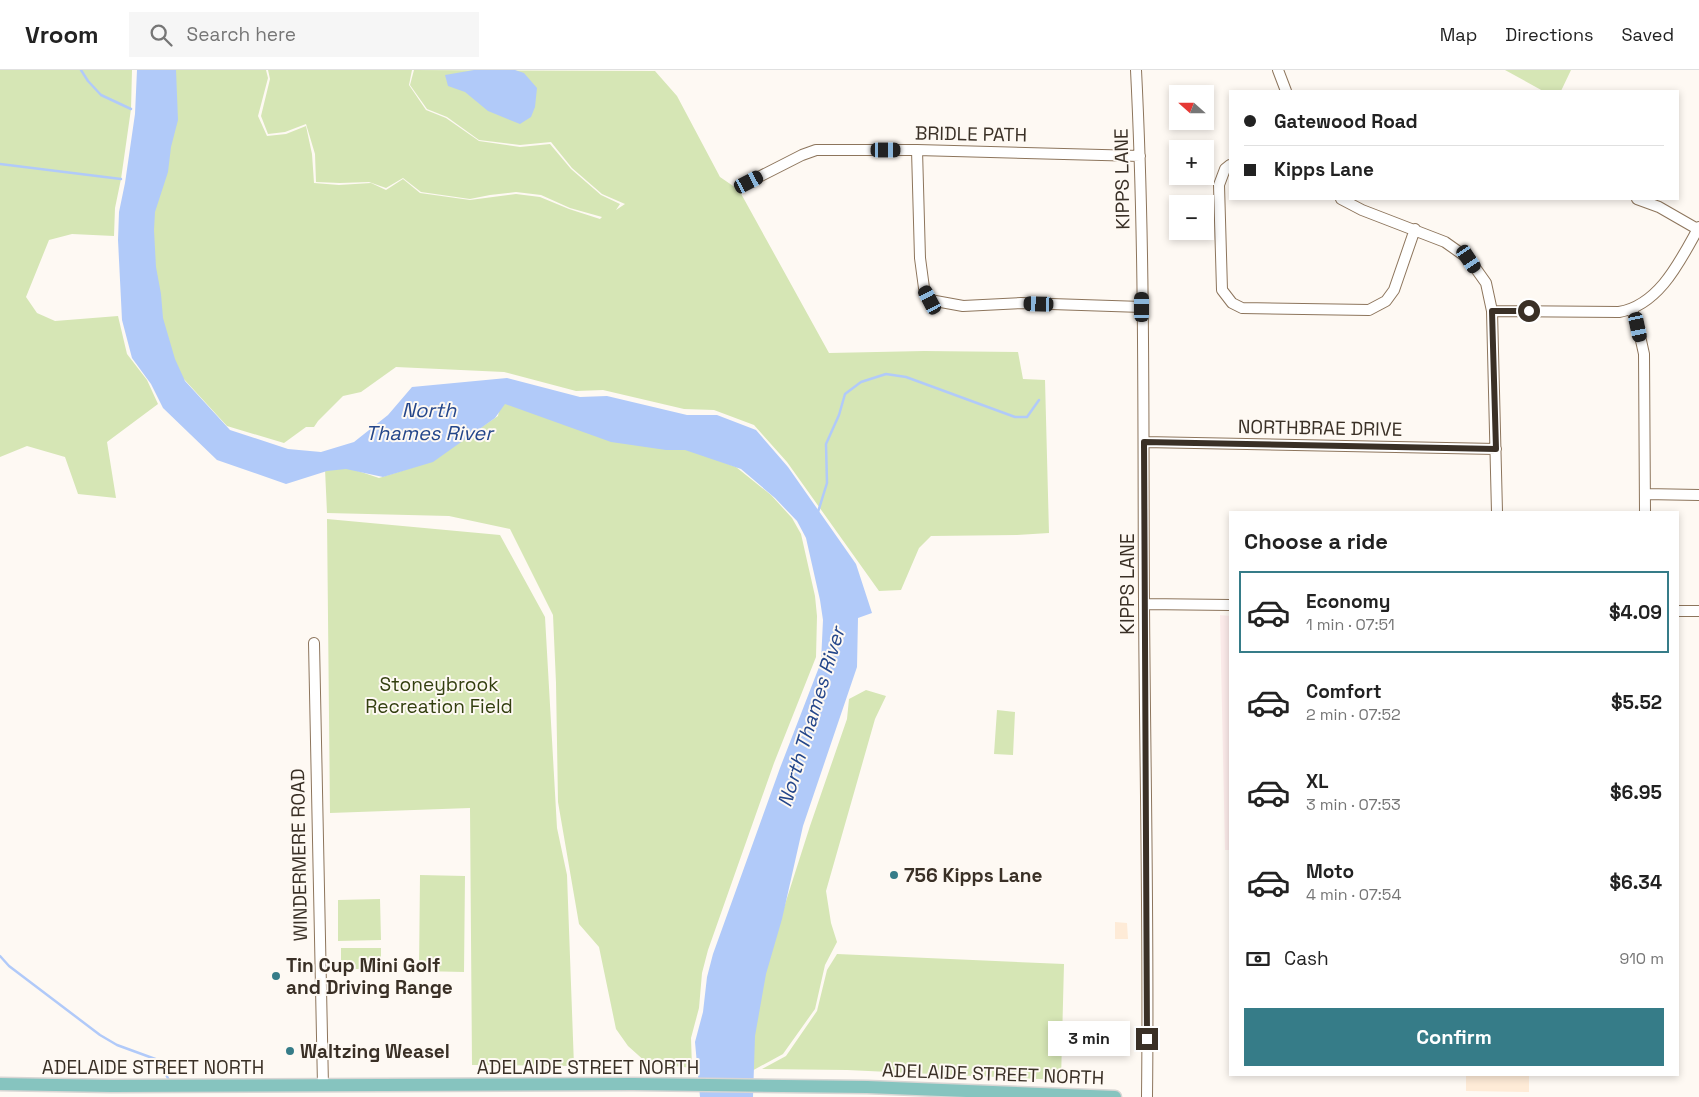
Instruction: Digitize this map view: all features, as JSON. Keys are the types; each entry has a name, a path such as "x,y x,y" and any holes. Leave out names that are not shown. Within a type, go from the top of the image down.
{"main road":[{"name":"ADELAIDE STREET NORTH","path":"0,1084 323,1092 633,1084 867,1087 1115,1097"}],"street":[{"name":"KIPPS LANE","path":"1136,70 1140,156 1144,442 1144,604 1148,862 1147,1097"},
{"path":"1278,70 1286,90"},
{"name":"BRIDLE PATH","path":"749,182 811,151 917,150 1140,156"},
{"path":"917,150 920,258 924,288 930,300 963,306 1021,303 1142,307"},
{"path":"1229,166 1225,169 1219,185 1222,290 1232,303 1242,308 1369,310 1386,302 1394,290 1415,229"},
{"path":"1343,200 1362,210 1445,242 1469,259 1486,283 1492,311 1497,511"},
{"path":"1492,311 1619,312 1632,310 1661,288 1678,265 1699,228 1659,207 1641,200"},
{"path":"1632,310 1644,354 1645,511"},
{"name":"NORTHBRAE DRIVE","path":"1144,442 1496,449"},
{"path":"1645,494 1699,495"},
{"path":"1144,604 1229,605"},
{"path":"1679,611 1699,611"},
{"name":"WINDERMERE ROAD","path":"314,643 323,1092"}],"shaded area":[{"path":"1220,615 1229,616 1229,850 1225,850"},
{"path":"1115,922 1127,923 1128,939 1115,939"},
{"path":"1466,1076 1529,1076 1529,1092 1466,1091"}],"green space":[{"path":"0,70 132,70 131,109 115,208 114,236 72,234 49,240 26,297 37,313 55,321 118,316 127,354 147,380 158,404 107,442 116,498 78,494 65,457 27,446 0,457"},
{"path":"174,70 266,70 268,78 258,116 267,136 286,134 306,126 312,154 314,183 339,185 371,183 386,190 403,179 420,193 470,200 516,194 540,197 569,209 600,219 602,217 570,208 541,195 516,192 470,199 421,192 403,178 386,188 369,182 316,182 315,154 306,124 285,132 268,134 261,116 270,79 268,70 412,70 409,85 426,110 446,118 479,141 520,147 550,144 571,169 601,195 620,204 616,210 625,204 602,194 572,168 551,142 520,145 479,140 447,117 427,109 410,85 414,70 655,71 677,96 720,177 739,190 829,353 1018,352 1023,379 1045,380 1049,533 931,536 919,548 901,590 879,591 787,462 754,425 714,410 684,409 603,390 576,391 504,372 396,367 361,392 343,396 314,427 306,427 284,443 227,426 182,377 172,355 160,314 153,263 151,226"},
{"path":"1505,70 1571,70 1561,90 1541,90"},
{"path":"501,401 682,447 736,467 771,495 792,518 801,534 815,596 817,616 816,657 774,763 708,950 702,973 699,1008 691,1038 692,1068 647,1063 628,1046 616,1029 599,947 579,924 558,802 553,615 510,529 449,516 327,513 325,469 343,466 379,478 430,462 498,416"},
{"name":"Stoneybrook Recreation Field","path":"327,519 500,535 545,617 557,828 567,875 574,1066 472,1065 470,808 330,813"},
{"path":"866,690 886,696 875,719 826,891 831,923 837,942 825,965 815,1009 783,1054 750,1072 752,1032 764,970 810,826 847,719 849,699"},
{"path":"997,710 1015,712 1013,755 994,754"},
{"path":"420,875 465,876 464,972 419,971"},
{"path":"380,899 381,940 338,941 338,900"},
{"path":"341,948 381,948 381,969 341,969"},
{"path":"837,954 1064,964 1061,1080 847,1070 762,1069 786,1056 817,1011 827,970"}],"water":[{"name":"North Thames River","path":"137,70 176,70 178,120 171,147 168,172 155,212 154,230 156,267 163,318 175,359 185,381 230,430 288,449 321,452 354,442 388,415 412,387 507,378 580,397 607,396 687,415 717,415 756,430 788,467 856,564 872,613 858,618 857,667 803,826 782,919 766,974 755,1036 753,1097 700,1097 695,1042 703,1012 707,977 713,954 780,768 821,662 823,620 820,600 806,538 797,521 775,498 741,469 685,450 666,450 611,442 505,404 495,418 433,462 383,477 346,469 327,471 286,484 217,460 163,408 151,384 132,358 122,320 118,240 119,212 135,114"},
{"path":"474,70 515,70 524,73 537,88 535,107 531,117 520,124 488,111 465,92 448,86 445,75"}],"waterway":[{"path":"81,70 101,95 131,109"},
{"path":"0,164 121,179"},
{"path":"818,512 827,483 826,444 839,415 845,394 861,382 886,374 906,377 1015,417 1027,417 1039,400"},
{"path":"0,956 9,966 100,1035 117,1045 158,1060 170,1082"}],"place":[{"name":"756 Kipps Lane","path":"894,875"},
{"name":"Tin Cup Mini Golf and Driving Range","path":"276,976"},
{"name":"Waltzing Weasel","path":"290,1051"}],"route":[{"path":"1147,1039 1148,862 1144,604 1144,442 1496,449 1492,311 1529,311"}]}
